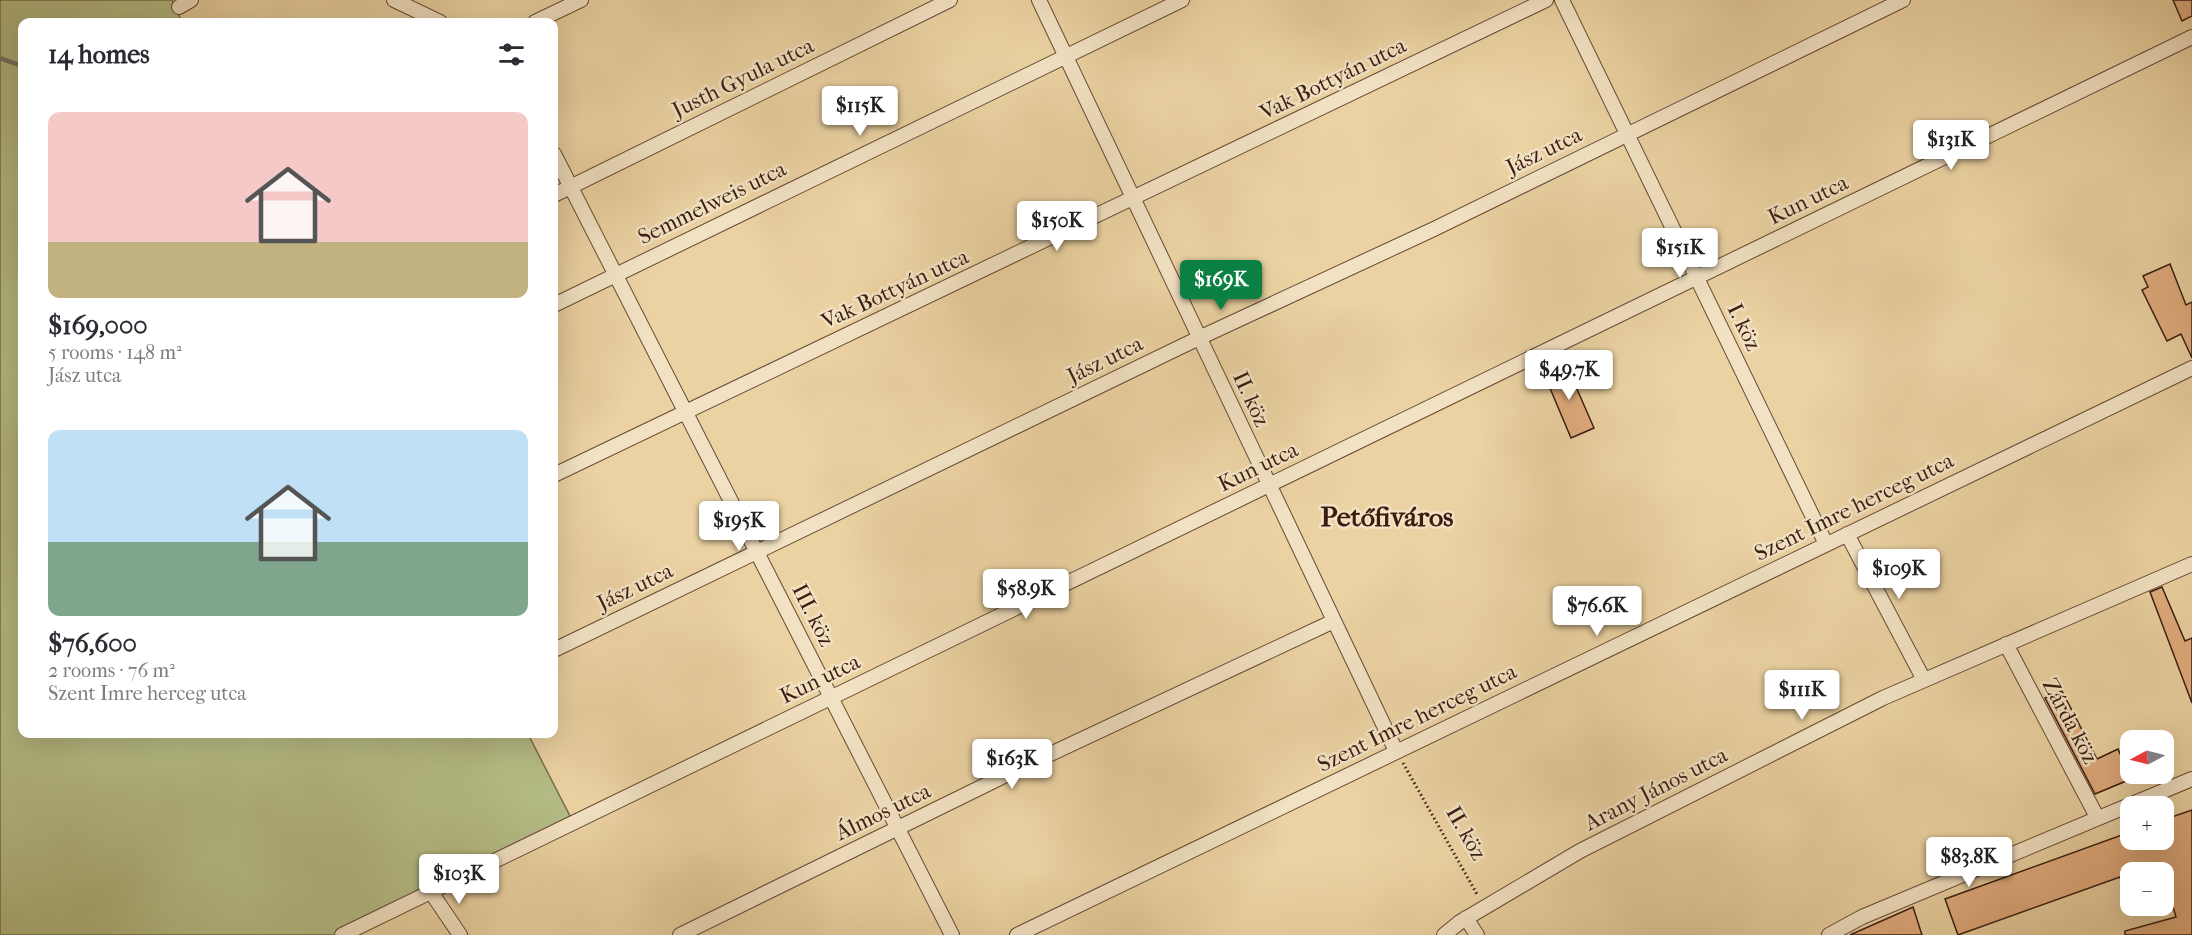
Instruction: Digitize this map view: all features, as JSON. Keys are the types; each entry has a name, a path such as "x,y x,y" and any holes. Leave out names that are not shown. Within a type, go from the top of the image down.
{"street":[{"path":"394,0 432,18"},
{"path":"543,18 581,0"},
{"name":"Justh Gyula utca","path":"558,193 950,0"},
{"name":"II. köz","path":"1039,0 1396,751"},
{"name":"Semmelweis utca","path":"558,303 1182,0"},
{"name":"Vak Bottyán utca","path":"558,473 1546,0"},
{"name":"I. köz","path":"1562,0 1826,544"},
{"name":"Jász utca","path":"558,649 1199,338 1434,229 1903,0"},
{"name":"Kun utca","path":"342,935 2192,37"},
{"name":"III. köz","path":"558,162 952,935"},
{"name":"Szent Imre herceg utca","path":"1017,935 2192,368"},
{"path":"1847,534 1924,680"},
{"name":"Arany János utca","path":"1444,935 1466,918 1580,851 1883,698 2192,564"},
{"name":"Álmos utca","path":"680,935 898,828 1334,621"},
{"name":"Zárda köz","path":"2006,644 2097,817"},
{"path":"1829,935 1862,916 2192,779"},
{"path":"431,892 460,935"},
{"path":"1466,918 1477,935"}],"path":[{"name":"II. köz","path":"1396,751 1484,907"}],"green space":[{"path":"0,0 172,0 180,18 18,18 18,738 530,738 572,820 336,935 0,935"}],"building":[{"path":"2173,0 2192,0 2192,16 2182,21"},
{"path":"2170,264 2186,305 2192,302 2192,358 2181,334 2167,341 2142,290 2148,287 2143,276"},
{"path":"1566,364 1594,428 1571,438 1544,374"},
{"path":"2162,587 2185,641 2192,638 2192,703 2150,592"},
{"path":"2062,691 2097,759 2118,749 2120,784 2095,794 2045,698"},
{"path":"2192,810 2192,935 2125,935 2125,931 2176,917 2174,862 2120,862 2120,877 1958,935 1945,899 2120,836 2120,850 2174,850 2174,816"},
{"path":"1913,907 1922,935 1850,935"}],"waterway":[{"path":"0,58 18,65"}],"district":[{"name":"Petőfiváros","path":"1387,516"}]}
